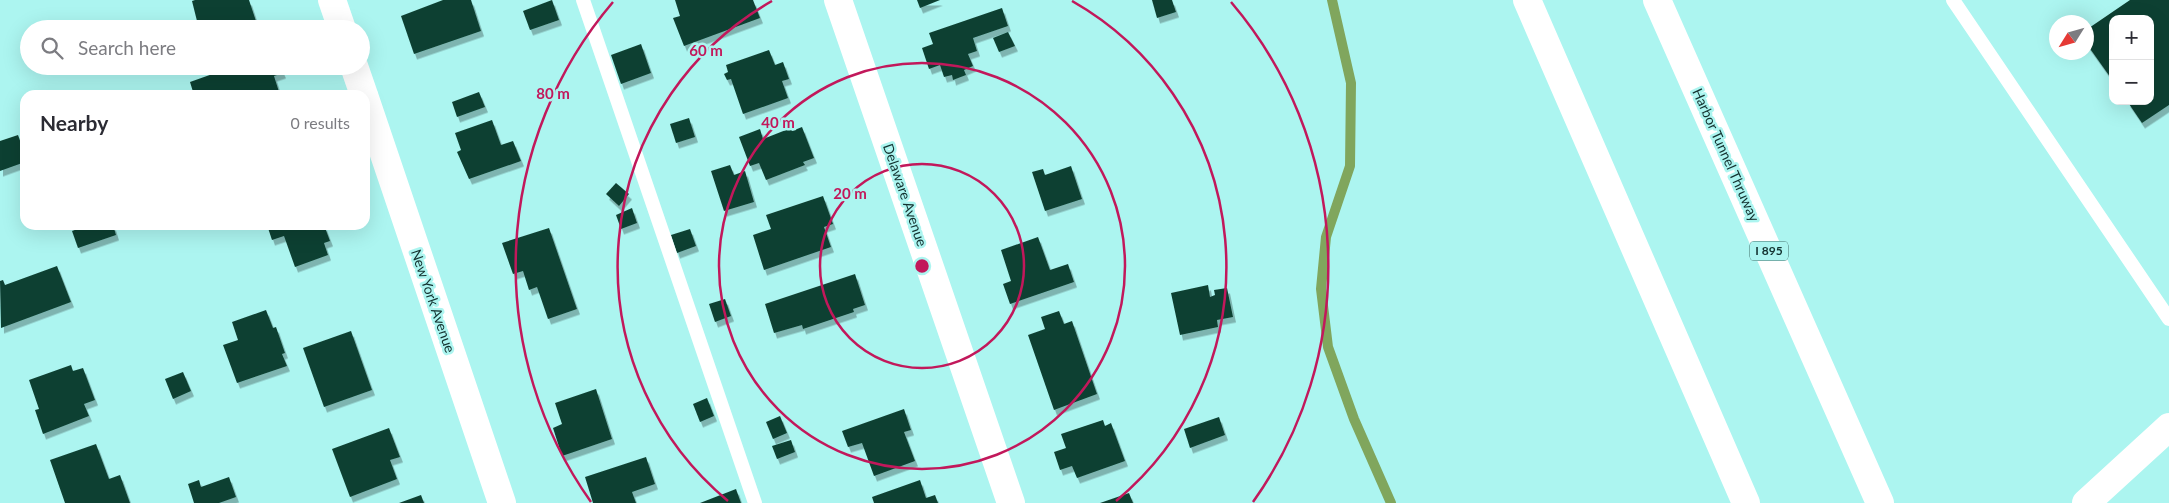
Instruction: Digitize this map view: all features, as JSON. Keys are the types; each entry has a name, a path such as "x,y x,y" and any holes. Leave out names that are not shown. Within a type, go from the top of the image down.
{"main road":[{"path":"332,0 339,20"},
{"name":"Delaware Avenue","path":"838,0 1012,503"},
{"path":"1527,0 1746,503"},
{"name":"Harbor Tunnel Thruway","path":"1657,0 1880,503"},
{"name":"New York Avenue","path":"357,75 362,90"},
{"name":"New York Avenue","path":"370,115 502,503"},
{"path":"2086,503 2169,427"}],"lane":[{"path":"583,0 756,503"},
{"path":"1952,0 2169,319"}],"building":[{"path":"249,0 256,20 197,20 192,1"},
{"path":"443,0 471,0 481,31 414,54 401,16"},
{"path":"552,0 559,20 530,30 523,11"},
{"path":"675,0 753,0 760,18 684,46 673,18 680,16"},
{"path":"917,0 940,0 920,8"},
{"path":"1152,0 1172,0 1176,12 1157,18"},
{"path":"2130,0 2169,0 2169,105 2142,123 2130,105 2154,105 2154,15 2109,15 2109,75 2094,54 2094,25"},
{"path":"1002,8 1008,26 973,38 977,51 968,54 973,66 964,70 966,75 953,80 952,75 944,77 940,65 929,69 922,48 933,44 929,33"},
{"path":"1008,32 1015,46 999,52 993,38"},
{"path":"641,44 651,73 621,84 611,55"},
{"path":"769,50 775,65 783,62 789,79 782,81 788,98 743,114 731,79 727,80 724,74 728,72 726,65"},
{"path":"210,75 277,75 274,76 278,90 192,90 190,82"},
{"path":"479,92 485,107 457,117 452,102"},
{"path":"689,118 695,137 676,143 670,124"},
{"path":"492,120 501,145 513,141 521,161 469,179 457,152 461,150 455,133"},
{"path":"802,127 814,158 803,162 805,165 766,180 759,163 750,166 739,137 760,129 763,139 791,128 792,131"},
{"path":"18,135 20,140 20,164 0,171 0,141"},
{"path":"730,165 734,175 745,171 754,202 724,211 711,171"},
{"path":"1071,166 1082,199 1045,211 1032,172 1043,169 1045,175"},
{"path":"616,183 629,194 619,206 606,194"},
{"path":"823,196 833,224 824,227 831,247 764,270 753,235 771,229 766,215"},
{"path":"632,208 637,223 621,229 616,215"},
{"path":"549,228 577,309 548,319 537,287 529,290 523,271 513,274 502,243"},
{"path":"690,229 696,246 677,253 671,235"},
{"path":"114,230 116,235 78,248 72,231"},
{"path":"269,230 326,230 330,241 324,243 328,255 295,267 284,236 272,240"},
{"path":"1038,237 1050,270 1068,264 1074,282 1010,304 1003,284 1011,281 1001,250"},
{"path":"57,266 71,302 1,328 0,281 3,280 5,285"},
{"path":"855,274 865,305 853,309 854,312 803,329 802,325 774,333 765,304"},
{"path":"1208,285 1210,297 1215,295 1214,290 1227,288 1233,317 1217,320 1218,327 1180,335 1171,293"},
{"path":"725,299 731,316 715,322 709,304"},
{"path":"266,310 273,328 276,327 285,353 282,354 287,366 237,383 223,345 238,340 232,322"},
{"path":"1059,311 1064,324 1072,321 1097,394 1054,410 1028,335 1045,329 1041,317"},
{"path":"351,331 372,390 324,407 303,348"},
{"path":"71,365 73,371 83,368 95,400 84,404 89,416 43,434 35,410 39,409 29,380"},
{"path":"183,372 191,391 173,399 165,379"},
{"path":"596,389 612,439 562,456 553,428 562,424 555,403"},
{"path":"707,398 714,416 700,422 693,404"},
{"path":"904,409 911,430 904,432 915,461 874,476 862,443 848,447 842,431"},
{"path":"780,416 787,433 773,439 766,422"},
{"path":"1219,417 1225,435 1190,448 1184,429"},
{"path":"1103,420 1105,426 1111,423 1125,461 1077,478 1072,466 1060,470 1054,452 1066,448 1061,434"},
{"path":"389,428 400,457 390,460 397,479 350,497 332,449"},
{"path":"791,440 795,452 777,459 772,446"},
{"path":"96,444 109,479 120,475 130,503 65,503 50,460"},
{"path":"646,457 655,484 632,492 636,503 593,503 585,477"},
{"path":"229,477 236,497 219,503 194,503 188,484 199,480 201,487"},
{"path":"920,480 926,498 935,495 938,503 874,503 872,497"},
{"path":"736,489 741,503 700,503"},
{"path":"1129,493 1133,503 1100,503"},
{"path":"421,495 424,503 399,503"}],"waterway":[{"path":"1332,0 1351,83 1350,166 1326,237 1321,289 1328,347 1354,419 1391,503"}]}
